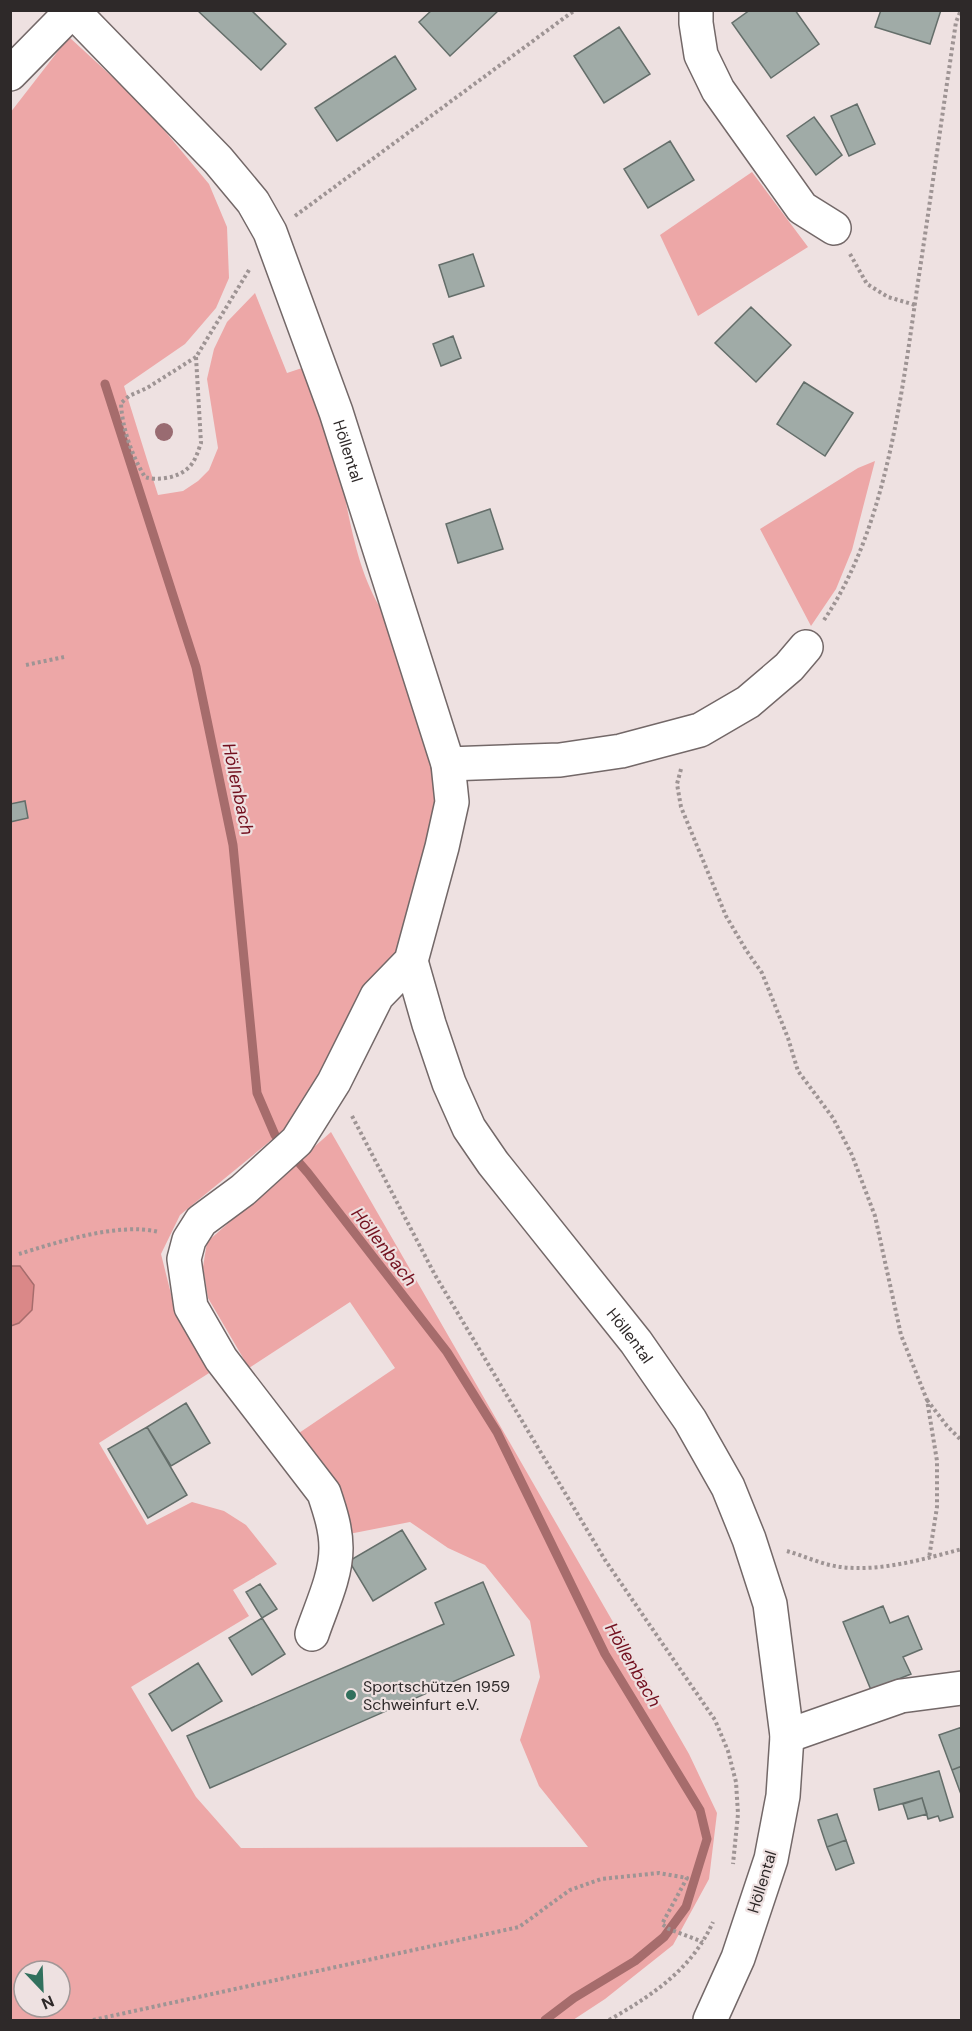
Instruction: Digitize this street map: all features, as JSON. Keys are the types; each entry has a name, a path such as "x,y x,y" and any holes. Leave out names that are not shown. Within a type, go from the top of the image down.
{"street":[{"path":"696,10 701,55 718,90 802,208 834,228"},
{"name":"Höllental","path":"10,74 72,11 218,160 253,202 283,224 336,412 448,764 452,802 411,961 377,996 334,1082 297,1141 266,1170 201,1221 189,1240"},
{"path":"448,764 560,760 621,751 700,730 748,702 789,667 806,647"},
{"name":"Höllental","path":"411,961 445,1073 469,1128 493,1163 636,1342 690,1420 728,1487 749,1539 770,1604 787,1736 783,1797 771,1859 738,1958 710,2020"},
{"path":"189,1240 184,1259 191,1307 221,1359 324,1493 332,1519 336,1549 331,1580 312,1634"},
{"path":"787,1736 901,1696 962,1688"}],"path":[{"path":"196,357 201,442 197,456 187,470 153,480 145,477 133,454 122,416 121,403 196,357 283,224 575,10"},
{"path":"806,647 826,617 857,561 879,499 902,385 956,22 961,10"},
{"path":"834,228 867,284 888,297 915,305"},
{"path":"26,665 64,657"},
{"path":"700,730 682,767 677,784 681,807 726,916 762,973 788,1038 798,1071 833,1118 852,1155 875,1216 901,1335 927,1400 937,1461 937,1507 929,1558"},
{"path":"334,1082 435,1275 605,1560 715,1720 728,1750 736,1782 738,1814 734,1860 730,1871"},
{"path":"19,1254 77,1236 145,1229 189,1240"},
{"path":"927,1400 962,1441"},
{"path":"749,1539 840,1568 879,1567 929,1558 962,1549"},
{"path":"93,2020 519,1927 570,1890 601,1879 659,1873 687,1878 662,1924 703,1942"},
{"path":"609,2020 645,2000 673,1979 703,1942 715,1918"}],"shaded area":[{"path":"69,37 144,106 209,184 227,227 229,278 216,308 185,344 124,386 158,495 183,491 209,470 218,448 207,379 214,349 227,322 255,293 287,373 305,367 326,421 365,576 383,612 437,766 440,797 410,937 297,1119 180,1215 161,1254 175,1310 217,1368 99,1443 147,1525 192,1502 224,1511 246,1525 277,1564 233,1590 249,1616 131,1687 196,1797 241,1848 588,1847 539,1786 520,1740 540,1677 530,1621 485,1565 448,1548 410,1522 349,1534 296,1435 395,1368 350,1302 249,1368 208,1298 203,1267 207,1242 331,1132 689,1754 717,1813 709,1879 673,1945 605,1999 573,2020 11,2020 10,1326 19,1323 20,1266 10,1266 10,113"},
{"path":"752,172 808,247 698,316 660,235"},
{"path":"875,461 852,550 836,589 811,626 760,529 858,468"},
{"path":"11,1266 20,1266 34,1285 32,1310 19,1323 11,1326"}],"building":[{"path":"197,10 251,10 286,44 261,70"},
{"path":"432,10 499,10 450,56 419,22"},
{"path":"750,10 795,10 819,44 771,78 732,23"},
{"path":"881,10 941,10 930,44 875,27"},
{"path":"619,27 650,74 604,103 574,56"},
{"path":"395,56 416,89 337,141 315,108"},
{"path":"857,104 875,144 849,156 831,116"},
{"path":"814,117 842,155 816,175 787,136"},
{"path":"670,141 694,180 648,208 624,169"},
{"path":"473,254 484,286 449,297 439,265"},
{"path":"751,307 791,345 756,382 715,343"},
{"path":"453,336 461,358 441,366 433,344"},
{"path":"804,382 853,413 825,456 777,424"},
{"path":"490,509 503,549 458,563 446,524"},
{"path":"25,801 28,818 10,822 10,804"},
{"path":"186,1403 210,1443 171,1466 147,1427"},
{"path":"147,1427 187,1495 148,1518 108,1449"},
{"path":"402,1530 426,1569 373,1601 349,1561"},
{"name":"Sportschützen 1959 Schweinfurt e.V.","path":"483,1582 514,1655 210,1788 187,1736 444,1624 435,1603"},
{"path":"260,1584 277,1609 262,1618 246,1592"},
{"path":"883,1606 890,1623 908,1616 922,1649 903,1657 911,1674 871,1690 843,1622"},
{"path":"262,1618 285,1654 252,1675 229,1638"},
{"path":"198,1663 222,1701 172,1731 149,1694"},
{"path":"962,1727 962,1766 952,1770 939,1735"},
{"path":"962,1766 962,1797 952,1770"},
{"path":"939,1771 953,1817 940,1821 938,1816 928,1819 922,1798 879,1810 874,1789"},
{"path":"922,1798 927,1814 908,1819 903,1804"},
{"path":"837,1814 846,1840 827,1847 818,1820"},
{"path":"846,1840 854,1863 836,1870 827,1847"}],"waterway":[{"name":"Höllenbach","path":"105,384 196,667 233,845 257,1093 275,1135 308,1173 447,1352 497,1432 605,1654 700,1810 707,1839 686,1907 664,1937 635,1961 574,1998 545,2020"}],"place":[{"name":"Sportschützen 1959 Schweinfurt e.V.","path":"351,1695"}]}
